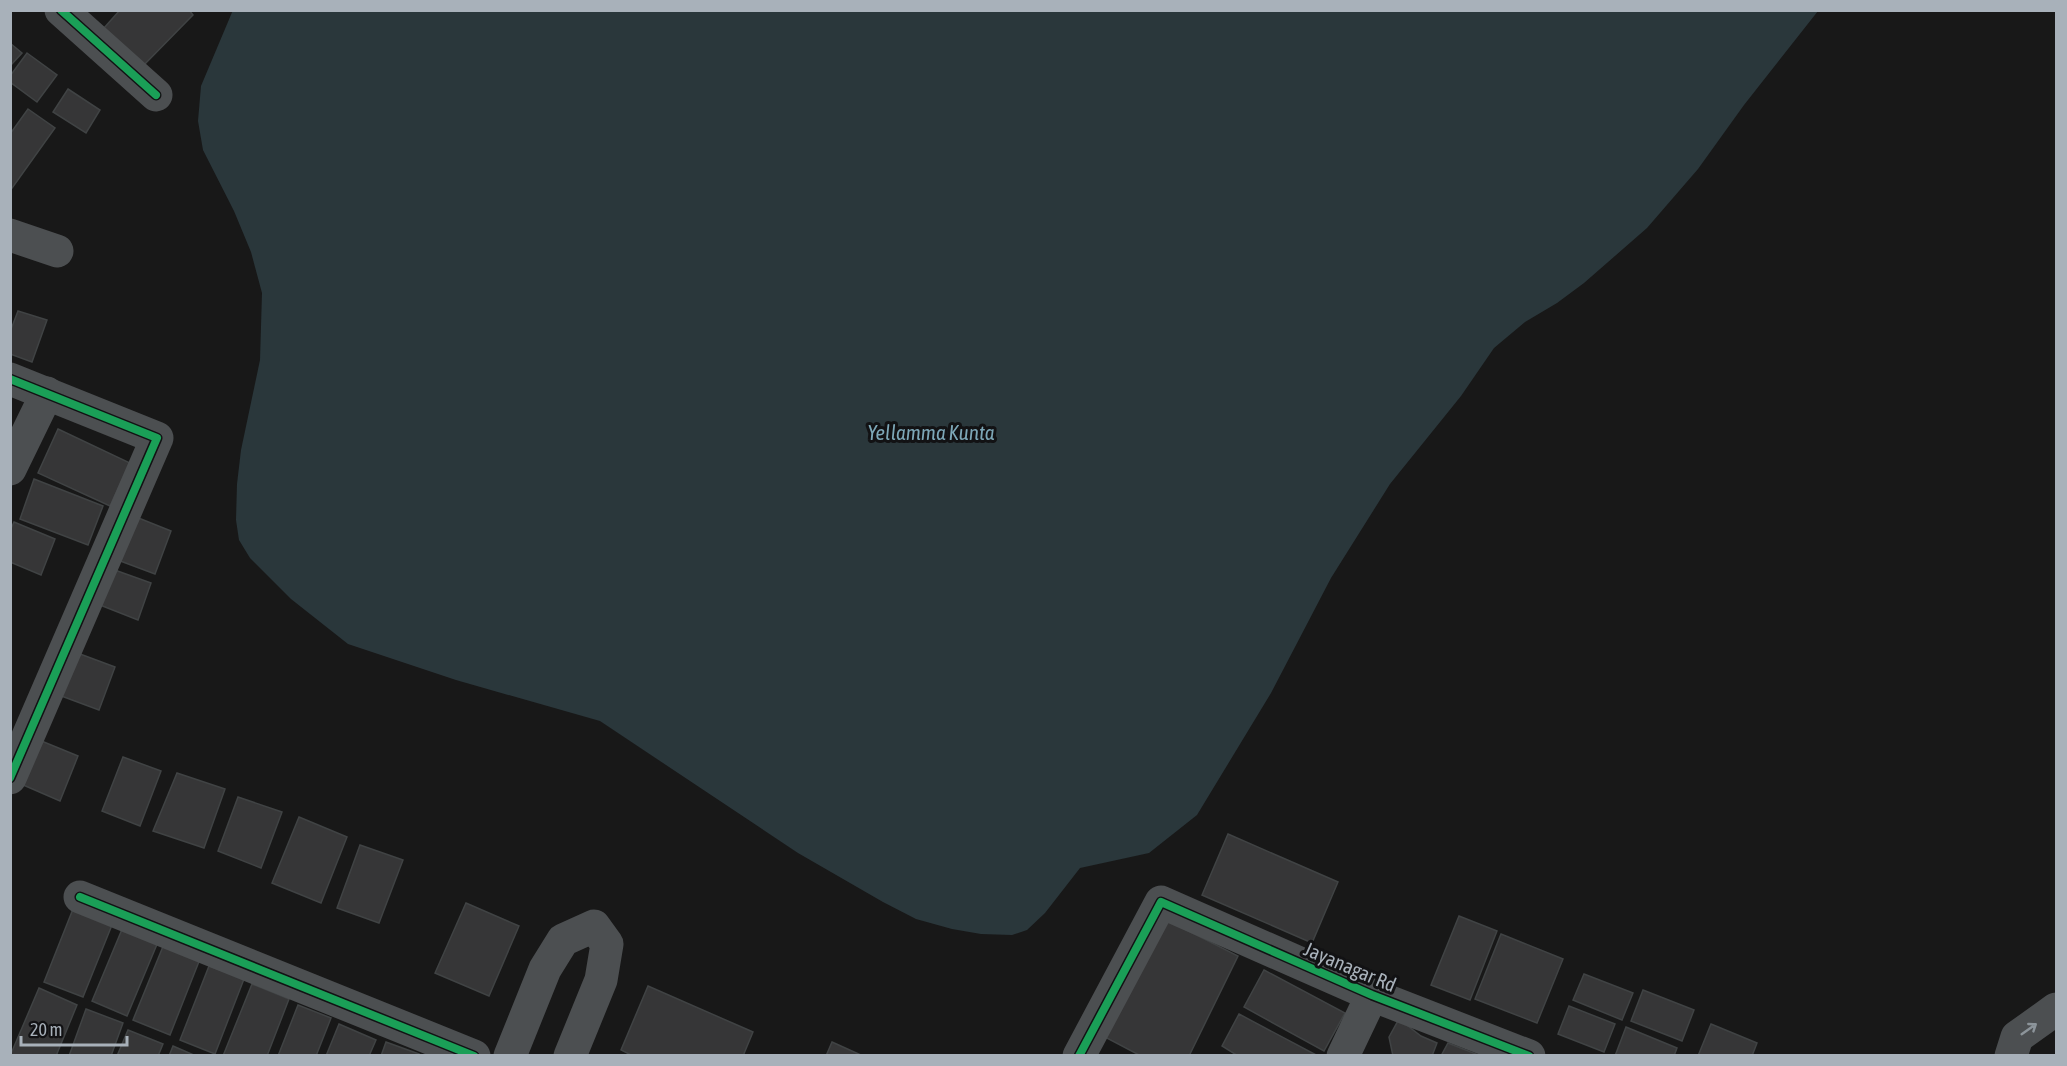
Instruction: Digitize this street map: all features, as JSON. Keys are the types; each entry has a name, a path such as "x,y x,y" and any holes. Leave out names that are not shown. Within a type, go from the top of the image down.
{"street":[{"path":"61,10 156,95"},
{"path":"10,235 57,251"},
{"path":"10,379 157,438 10,778"},
{"path":"10,469 47,393"},
{"path":"80,897 474,1056"},
{"name":"Jayanagar Rd","path":"1079,1056 1161,902 1372,995 1529,1056"},
{"path":"510,1056 545,969 563,940 594,926 607,944 601,980 570,1056"},
{"path":"1342,1056 1372,995"},
{"path":"2011,1056 2018,1037 2056,1009"}],"water":[{"name":"Yellamma Kunta","path":"233,10 1818,11 1744,105 1698,169 1647,228 1584,283 1525,322 1494,348 1461,396 1390,484 1331,578 1271,693 1197,815 1149,853 1080,868 1045,913 1027,930 1012,935 981,934 952,929 916,919 883,902 798,853 600,721 456,680 348,644 291,599 250,558 239,540 236,520 237,484 241,450 260,360 262,293 251,252 234,211 203,150 198,121 201,86"}],"building":[{"path":"120,10 189,10 193,15 143,66 104,28"},
{"path":"10,43 22,53 10,66"},
{"path":"27,53 57,75 37,102 10,82 10,76"},
{"path":"68,89 100,110 86,133 53,112"},
{"path":"28,109 55,128 10,191 10,134"},
{"path":"18,311 47,320 32,362 10,354 10,332"},
{"path":"58,429 130,463 110,506 38,473"},
{"path":"34,479 103,506 88,545 20,519"},
{"path":"131,515 171,531 155,574 115,559"},
{"path":"14,522 55,539 41,575 10,562 10,531"},
{"path":"112,569 151,583 138,620 100,605"},
{"path":"72,651 115,667 99,710 56,694"},
{"path":"39,740 78,756 60,801 21,784"},
{"path":"123,757 161,771 140,826 102,811"},
{"path":"177,773 225,789 204,848 153,831"},
{"path":"238,797 282,812 261,868 218,851"},
{"path":"299,817 347,837 321,903 272,883"},
{"path":"1228,834 1338,882 1312,943 1202,895"},
{"path":"360,845 403,860 379,923 337,908"},
{"path":"466,903 519,926 489,996 435,973"},
{"path":"73,909 112,925 83,997 44,982"},
{"path":"1459,916 1497,931 1470,1000 1431,985"},
{"path":"1161,917 1238,956 1189,1056 1141,1056 1101,1035"},
{"path":"123,927 158,942 127,1016 92,1001"},
{"path":"1501,934 1563,959 1537,1023 1475,999"},
{"path":"164,944 200,959 170,1035 133,1020"},
{"path":"209,966 244,979 215,1054 180,1040"},
{"path":"1264,970 1345,1013 1324,1051 1244,1007"},
{"path":"1584,974 1633,993 1622,1020 1573,1000"},
{"path":"252,984 289,999 267,1056 223,1056"},
{"path":"648,986 753,1032 743,1056 633,1056 621,1050"},
{"path":"39,988 77,1005 56,1056 10,1056"},
{"path":"1643,990 1694,1010 1682,1041 1631,1021"},
{"path":"298,1005 331,1018 316,1056 278,1056"},
{"path":"1569,1006 1615,1024 1604,1052 1558,1034"},
{"path":"86,1009 123,1023 111,1056 69,1056"},
{"path":"1239,1014 1318,1056 1238,1056 1222,1046"},
{"path":"1399,1019 1421,1036 1437,1043 1432,1056 1393,1056 1389,1037"},
{"path":"339,1024 376,1040 369,1056 326,1056"},
{"path":"1711,1024 1757,1043 1752,1056 1698,1056"},
{"path":"1626,1027 1677,1048 1674,1056 1615,1056"},
{"path":"128,1030 163,1044 158,1056 117,1056"},
{"path":"386,1042 419,1054 418,1056 381,1056"},
{"path":"832,1042 863,1056 826,1056"},
{"path":"1448,1043 1481,1056 1441,1056"},
{"path":"173,1046 196,1056 169,1056"}],"cycle path":[{"path":"61,10 156,95"},
{"path":"10,379 157,438 10,778"},
{"path":"80,897 474,1056"},
{"path":"1079,1056 1161,902 1372,995 1529,1056"}]}
